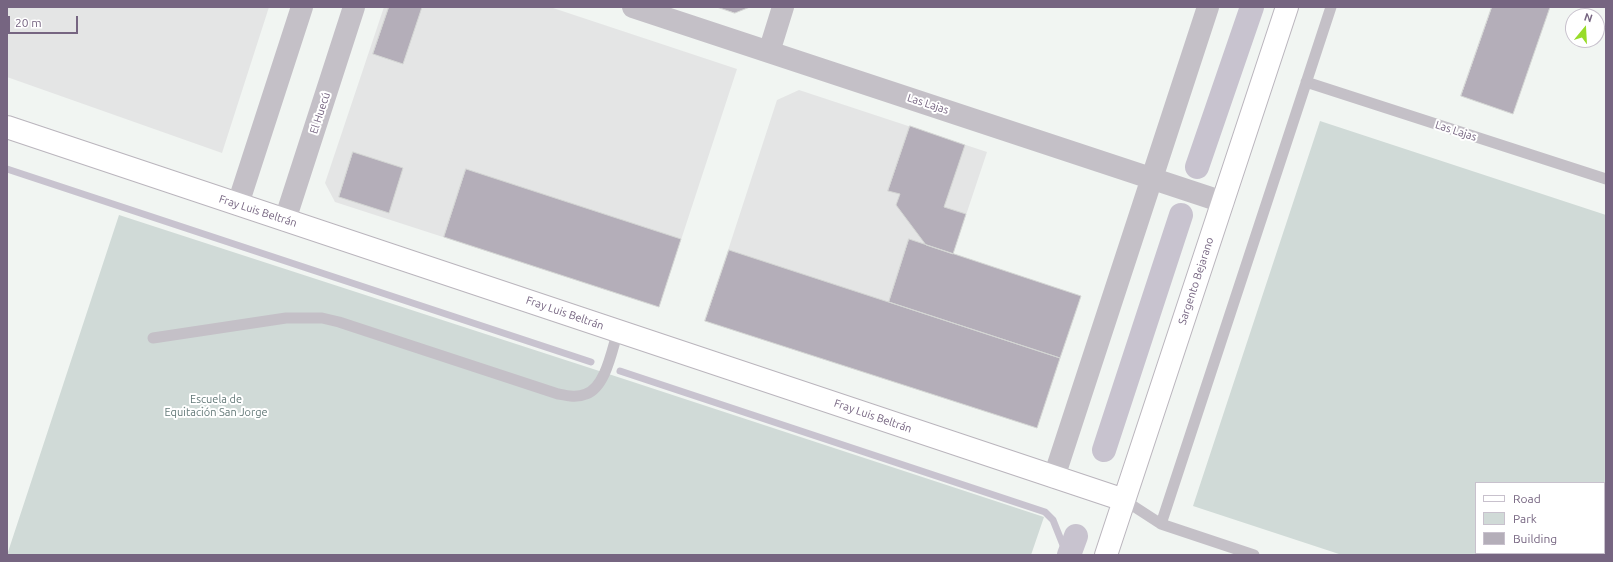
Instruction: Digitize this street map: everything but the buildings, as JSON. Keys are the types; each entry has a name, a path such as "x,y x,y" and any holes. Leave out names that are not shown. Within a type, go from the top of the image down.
{"street":[{"path":"238,204 302,7"},
{"name":"El Huecú","path":"285,220 354,7"},
{"name":"Las Lajas","path":"633,7 1223,202"},
{"path":"769,52 783,7"},
{"path":"1054,477 1208,7"},
{"name":"Sargento Bejarano","path":"1106,555 1287,7"},
{"name":"Fray Luis Beltrán","path":"7,126 1124,500"}],"lane":[{"path":"1161,524 1331,7"},
{"name":"Las Lajas","path":"1306,82 1606,180"},
{"path":"153,338 286,318 322,318 339,322 558,394 578,396 587,394 595,389 601,381 618,331"},
{"path":"1124,500 1161,524 1254,555"}],"shaded area":[{"path":"7,7 269,7 222,153 7,77"},
{"path":"384,7 550,7 737,69 659,307 335,202 325,183"},
{"path":"799,90 987,152 953,254 1081,296 1037,428 705,321 777,100"}],"green space":[{"path":"1320,121 1606,215 1606,555 1342,555 1193,506"},
{"name":"Escuela de Equitación San Jorge","path":"119,215 1044,517 1031,555 7,555"}],"waterway":[{"path":"1197,167 1252,7"},
{"path":"7,169 591,362"},
{"path":"1104,450 1181,215"},
{"path":"620,371 1045,512 1053,520 1067,555"},
{"path":"1069,555 1076,536"}]}
